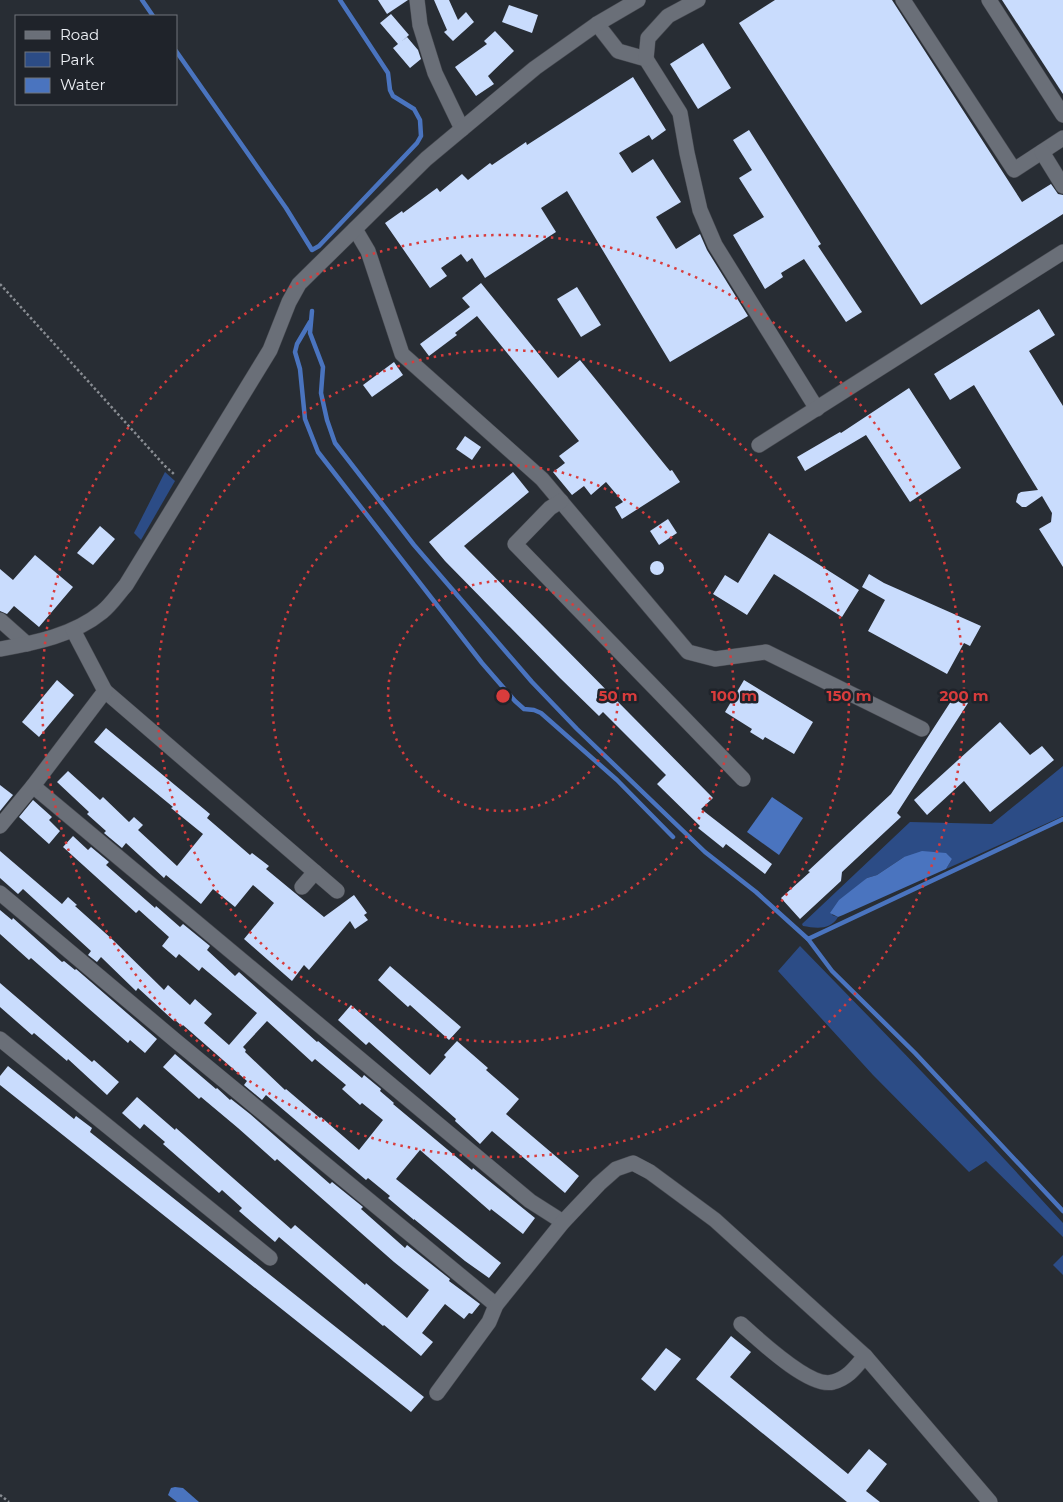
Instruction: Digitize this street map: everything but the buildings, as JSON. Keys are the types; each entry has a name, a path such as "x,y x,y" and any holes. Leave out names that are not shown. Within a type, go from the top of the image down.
{"street":[{"path":"417,0 420,25 435,73 462,129"},
{"path":"0,649 27,644 73,630 103,612 126,585 270,350 289,302 299,284 426,159 535,68 597,24 638,0"},
{"path":"698,0 668,16 648,38 646,59 680,113 700,210 715,245 817,408"},
{"path":"903,0 1014,170 1063,138"},
{"path":"989,0 1063,115"},
{"path":"597,24 618,51 646,59"},
{"path":"1042,152 1063,186"},
{"path":"354,229 368,251 402,354 542,479 688,652 715,659 766,652 922,729"},
{"path":"759,445 1063,252"},
{"path":"561,501 550,508 515,544 743,779"},
{"path":"0,620 27,644"},
{"path":"73,630 105,691 337,891"},
{"path":"0,826 105,691"},
{"path":"33,786 523,1194 563,1222"},
{"path":"302,887 315,872"},
{"path":"0,893 496,1305"},
{"path":"0,1039 270,1258"},
{"path":"436,1393 489,1322 496,1305 563,1222 598,1184 616,1169 633,1163 650,1172 715,1220 865,1356 990,1502"},
{"path":"740,1324 779,1358 808,1377 823,1381 831,1383 849,1375 865,1356"}],"path":[{"path":"0,284 165,466 188,486"},
{"path":"0,1495 9,1502"}],"green space":[{"path":"165,472 175,481 141,540 134,533"},
{"path":"1063,766 1063,816 946,869 952,859 904,857 877,875 867,878 832,915 838,917 831,925 827,927 803,926 802,924 910,822 992,824"},
{"path":"800,946 933,1083 1063,1223 1063,1237 986,1161 969,1172 873,1075 778,971"},
{"path":"1063,1255 1063,1275 1053,1265"}],"water":[{"path":"772,797 803,818 779,855 747,832"},
{"path":"922,851 946,853 952,859 946,869 843,915 838,917 830,913 839,900 867,878 877,875 904,857"},
{"path":"171,1488 183,1488 199,1502 177,1502 168,1495"}],"waterway":[{"path":"142,0 152,15"},
{"path":"178,54 286,208 312,250 319,246 417,143 421,136 420,120 414,109 393,96 390,90 388,73 340,0"},
{"path":"312,311 310,333 323,367 321,393 327,420 335,443 414,545 532,682 577,729 705,852 756,892 808,939 1063,819"},
{"path":"310,322 297,344 295,352 300,369 305,419 318,452 482,663 515,701 524,709 541,713 617,780 673,837"},
{"path":"808,939 832,971 915,1053 1063,1211"}]}
